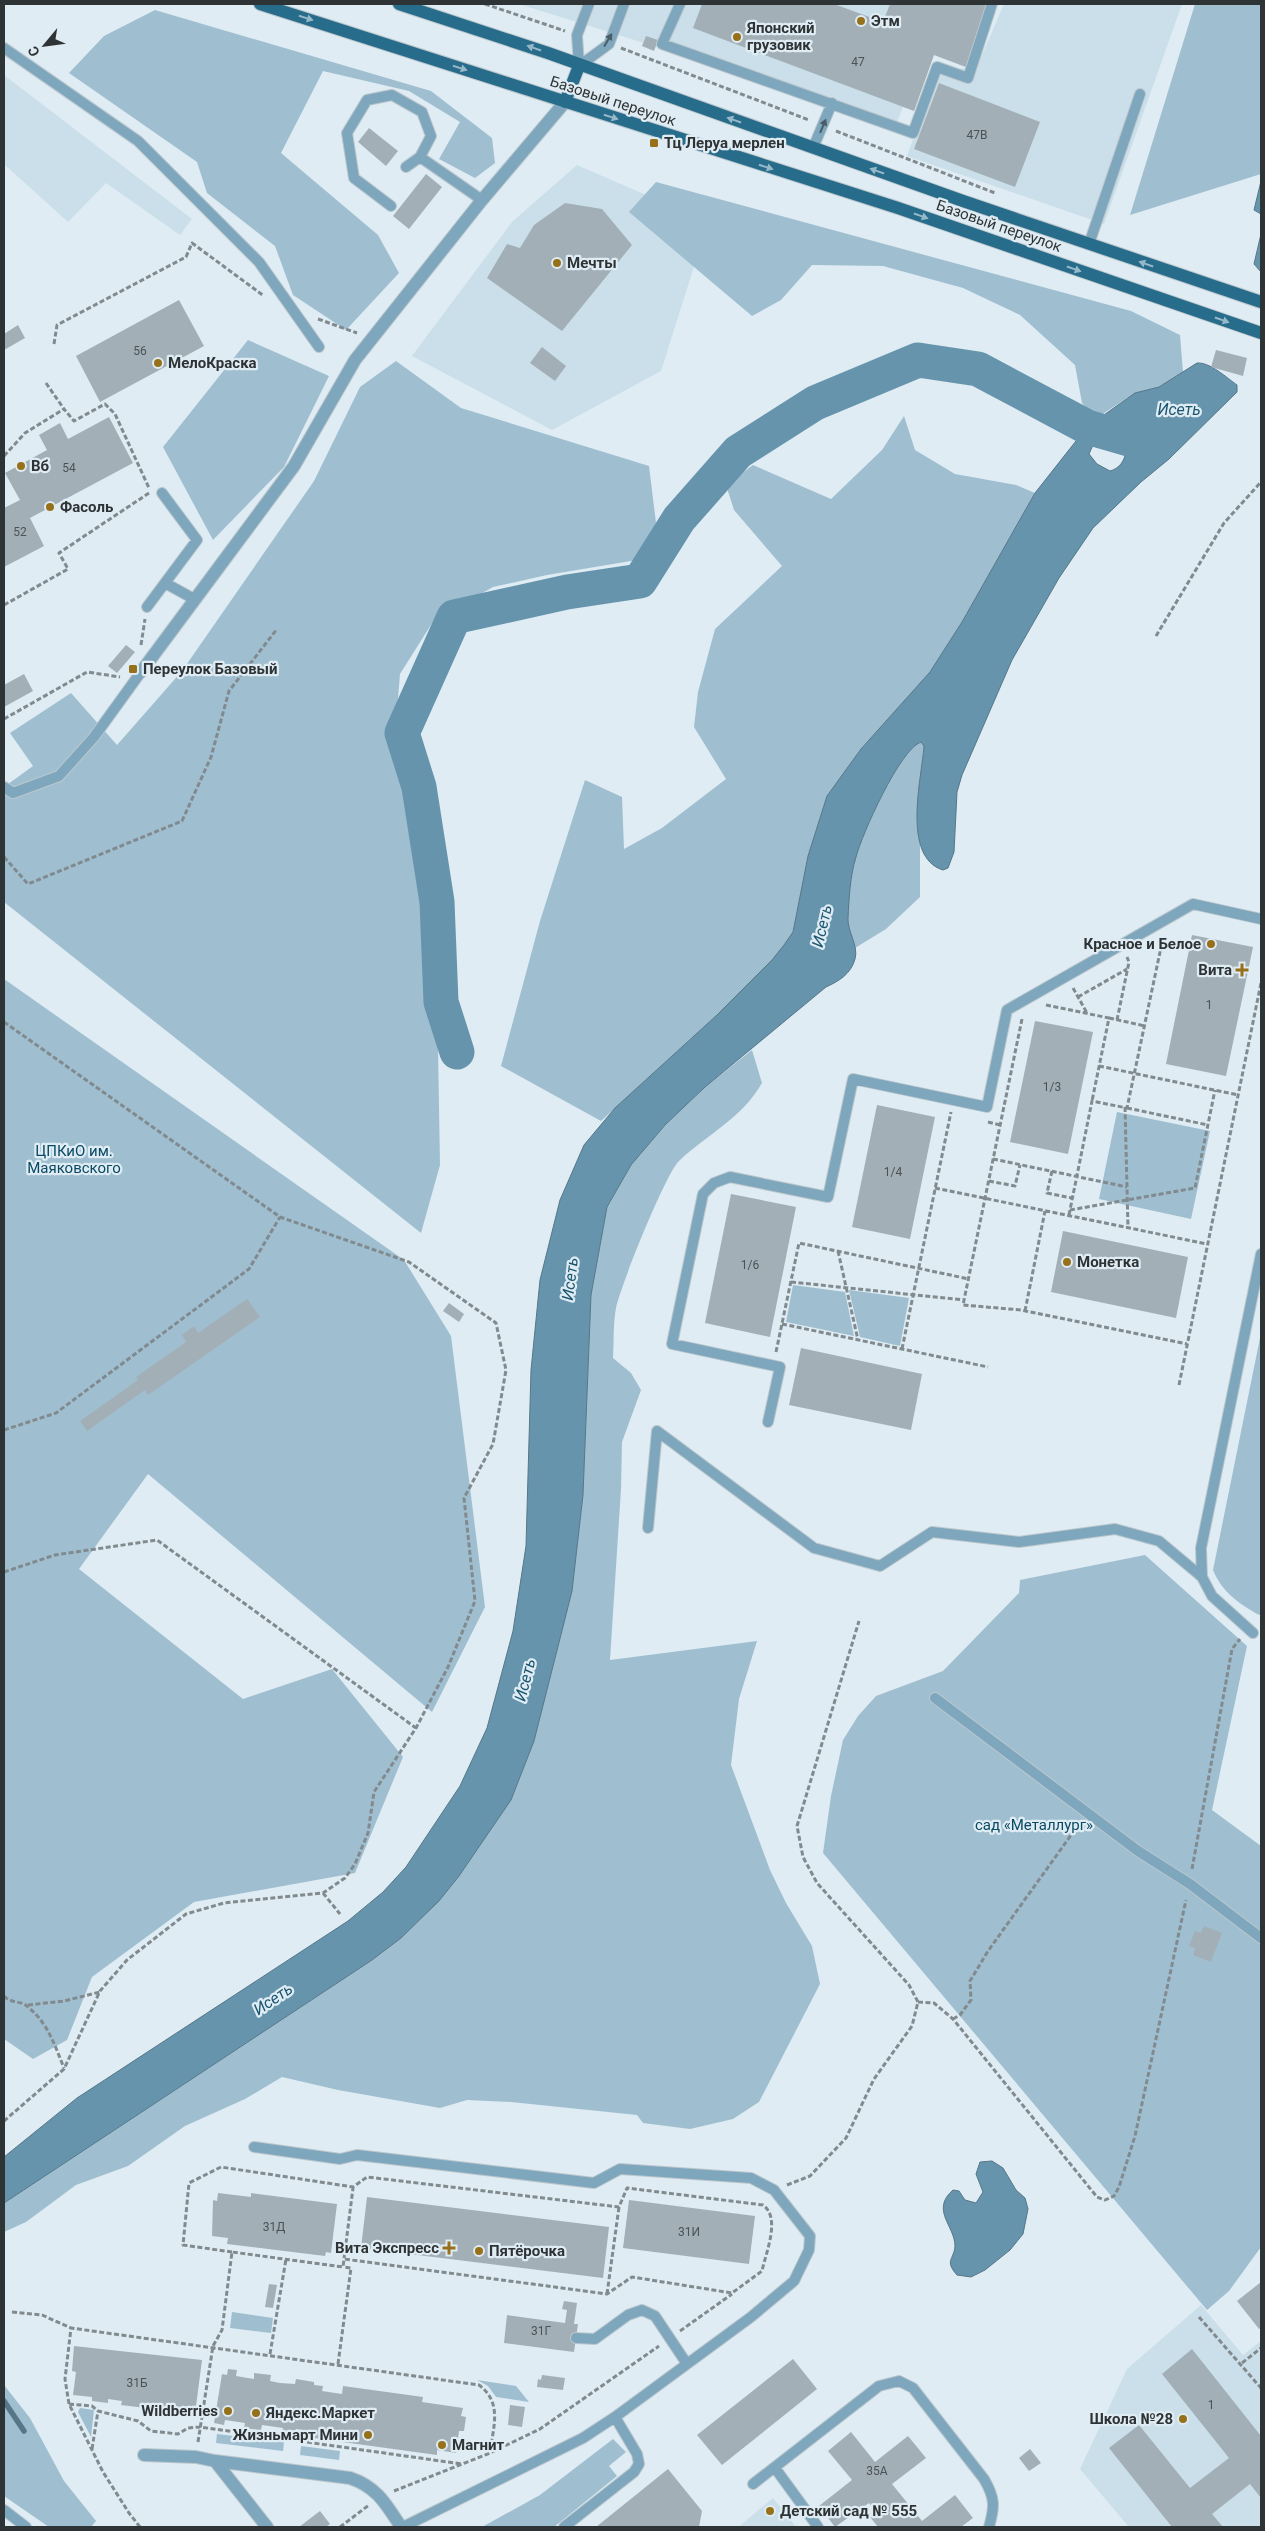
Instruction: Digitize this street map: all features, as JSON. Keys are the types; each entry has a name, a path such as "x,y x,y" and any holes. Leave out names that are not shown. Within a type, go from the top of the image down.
{"main road":[{"name":"Базовый переулок","path":"260,4 898,208 1261,333"},
{"name":"Базовый переулок","path":"398,4 512,40 579,66 813,148 1192,280 1261,302"},
{"path":"564,102 579,66"}],"street":[{"path":"138,676 294,466 355,360 482,200 564,102"},
{"path":"144,2455 196,2457 350,2478 366,2483 381,2497 402,2527"},
{"path":"215,2461 266,2527"}],"lane":[{"path":"579,66 578,35 589,4"},
{"path":"579,66 609,44 624,4"},
{"path":"680,4 662,44 913,133 937,67 968,78 992,4"},
{"path":"4,48 138,141 259,262 319,347"},
{"path":"1089,244 1140,94"},
{"path":"391,206 354,178 347,133 367,100 392,96 422,112 431,136 420,158 406,166"},
{"path":"813,148 832,103"},
{"path":"420,158 482,200"},
{"path":"147,607 197,540 162,493"},
{"path":"165,583 194,599"},
{"path":"4,787 13,794 59,776 94,737 138,676"},
{"path":"768,1422 780,1367 672,1344 703,1194 714,1183 730,1177 828,1197 853,1079 987,1107 1007,1010 1192,904 1261,919"},
{"path":"1202,1577 1201,1548 1261,1254"},
{"path":"648,1528 657,1431 814,1548 880,1566 932,1532 1019,1542 1115,1529 1159,1541 1202,1577 1212,1596 1253,1634"},
{"path":"935,1698 1138,1851 1190,1884 1261,1938"},
{"path":"254,2147 340,2159 357,2155 594,2183 620,2169 751,2178 774,2190 810,2236 809,2250 794,2281 615,2417 582,2438 402,2527"},
{"path":"576,2338 595,2339 628,2315 642,2310 656,2316 687,2364"},
{"path":"754,2484 879,2386 899,2381 914,2388 984,2479 993,2495 993,2512 989,2527"},
{"path":"564,2527 634,2472 639,2464 637,2454 615,2417"},
{"path":"775,2468 818,2527"},
{"path":"4,2510 26,2527"}],"path":[{"path":"640,54 1003,196"},
{"path":"54,344 58,326 186,257 192,243 264,296"},
{"path":"292,310 359,334"},
{"path":"4,604 68,569 60,553 151,492 115,414 105,404 74,421 46,383"},
{"path":"4,456 26,433 64,409"},
{"path":"1156,636 1224,523 1261,482"},
{"path":"140,653 147,607"},
{"path":"4,857 28,884 182,820 211,757 229,691 276,628"},
{"path":"4,719 88,672 138,676"},
{"path":"1128,1228 1126,1108 1167,919"},
{"path":"1117,1020 1129,962 1121,945"},
{"path":"1078,997 1128,969"},
{"path":"1066,975 1088,1014"},
{"path":"1179,1385 1261,983"},
{"path":"1144,1026 1026,999 964,1305 1025,1311 1187,1344"},
{"path":"1069,1215 1109,1018"},
{"path":"4,1022 280,1217 409,1262 496,1323 506,1370 493,1444 464,1498 475,1601 448,1667 416,1728 374,1792 368,1833 355,1864 345,1878 323,1893 224,1903 186,1914 127,1960 100,1991 64,2069 4,2121"},
{"path":"1100,1066 1238,1095"},
{"path":"1070,1210 1195,1188 1215,1090"},
{"path":"902,1349 953,1100"},
{"path":"1092,1101 1208,1125"},
{"path":"993,1159 1127,1187"},
{"path":"989,1181 1016,1186 1020,1164"},
{"path":"1052,1171 1047,1193 1072,1198"},
{"path":"935,1188 1208,1244"},
{"path":"1025,1311 1046,1211"},
{"path":"4,1430 56,1413 249,1269 280,1217"},
{"path":"774,1365 799,1243 969,1279"},
{"path":"838,1251 858,1340"},
{"path":"791,1282 964,1300"},
{"path":"782,1324 988,1367"},
{"path":"4,1572 55,1555 157,1540 416,1728"},
{"path":"774,2190 810,2176 846,2138 874,2079 912,2026 918,2002 909,1985 817,1883 804,1857 797,1826 858,1621"},
{"path":"918,2002 934,2003 953,2019 1098,2197 1105,2200 1114,2196 1120,2187 1135,2136 1190,1884 1232,1649 1240,1640 1253,1634"},
{"path":"953,2019 960,2015 971,2000 970,1981 988,1952 1087,1812"},
{"path":"323,1893 340,1914"},
{"path":"4,1996 9,2002 27,2005 64,2001 100,1991"},
{"path":"27,2005 49,2030 64,2069"},
{"path":"338,2364 351,2268 183,2245 189,2183 220,2167 353,2188"},
{"path":"343,2267 353,2188 367,2177 619,2208"},
{"path":"340,2527 381,2497 490,2452 540,2428 670,2338 762,2271 772,2219 770,2210 763,2205 627,2188 619,2208 607,2294"},
{"path":"196,2457 213,2346 222,2330 232,2252"},
{"path":"270,2354 286,2259"},
{"path":"344,2259 607,2294 632,2277 732,2293"},
{"path":"12,2312 42,2315 71,2328 213,2346 479,2385 488,2392 494,2401 495,2410 490,2452"},
{"path":"1199,2317 1242,2363 1261,2388"},
{"path":"71,2328 65,2379 65,2390 69,2404 92,2450 129,2513 140,2527"},
{"path":"1242,2363 1261,2348"},
{"path":"69,2404 92,2406 98,2411 138,2421 151,2431 178,2434 188,2428 200,2427 462,2464"},
{"path":"92,2450 98,2411"}],"shaded area":[{"path":"519,4 943,4 897,122"},
{"path":"1004,4 1182,4 1104,224 907,156 939,68 976,69"},
{"path":"4,75 192,219 180,235 106,183 68,222 4,164"},
{"path":"577,165 708,222 661,371 552,430 412,356 512,222"},
{"name":"Школа №28","path":"1201,2305 1243,2355 1261,2341 1261,2527 1129,2527 1080,2469 1127,2369"},
{"name":"Детский сад № 555","path":"773,2498 796,2527 738,2527 742,2524"}],"green space":[{"path":"1195,4 1261,4 1261,174 1130,215"},
{"path":"155,10 431,91 492,138 495,163 475,178 439,159 460,122 409,91 323,71 281,153 378,235 399,273 346,330 293,295 275,246 207,193 197,162 69,73 104,36"},
{"path":"656,182 1131,311 1180,335 1183,372 1159,387 1135,393 1095,419 1082,403 1075,365 1020,315 963,288 883,266 812,265 781,300 752,316 629,212"},
{"path":"248,340 329,376 284,467 213,540 163,447"},
{"path":"396,361 461,408 649,466 656,523 637,560 547,575 493,587 434,620 400,674 393,759 430,822 430,915 423,969 438,1048 440,1165 421,1233 4,902 4,787 33,766 10,733 71,693 117,745 182,671 314,481 360,387"},
{"path":"904,416 915,450 955,474 1016,485 1035,493 962,622 930,672 861,749 827,796 808,856 793,932 784,946 717,1015 601,1121 501,1066 540,921 585,780 622,797 624,849 662,828 726,779 694,727 698,692 715,629 782,566 734,510 726,485 753,465 831,499 882,450"},
{"path":"921,742 924,746 917,822 920,843 920,897 886,929 855,948 847,922 847,908 852,871 856,857 874,812 893,775 912,748"},
{"name":"ЦПКиО им. Маяковского","path":"4,979 404,1260 451,1336 485,1607 432,1712 148,1474 79,1569 243,1699 332,1669 403,1757 355,1873 194,1902 92,1977 67,2040 33,2059 4,2039"},
{"path":"752,1050 762,1083 735,1116 690,1151 679,1161 673,1170 644,1231 616,1308 613,1358 631,1373 641,1390 622,1442 621,1489 610,1660 757,1641 739,1699 731,1765 770,1870 786,1903 812,1946 820,1984 759,2102 733,2119 690,2129 643,2123 637,2115 511,2102 467,2100 440,2108 338,2090 282,2077 245,2099 185,2126 128,2166 76,2185 26,2222 4,2232 4,2203 372,1960 401,1938 439,1901 459,1876 511,1800 534,1741 572,1590 583,1495 591,1295 607,1207 631,1165 665,1125 705,1087"},
{"path":"1117,1112 1210,1131 1191,1219 1099,1199"},
{"path":"793,1285 845,1292 854,1336 786,1322"},
{"path":"849,1290 909,1298 900,1346 860,1337"},
{"path":"1261,1333 1261,1613 1259,1615 1244,1606 1226,1591 1213,1570"},
{"name":"сад «Металлург»","path":"1145,1555 1247,1646 1212,1810 1261,1846 1261,2247 1229,2291 1207,2310 823,1853 831,1796 843,1740 858,1716 876,1696 943,1671 1019,1593 1020,1580"},
{"path":"232,2312 273,2318 271,2333 230,2328"},
{"path":"477,2380 516,2386 529,2402 496,2397 488,2386"},
{"path":"4,2385 30,2418 64,2481 96,2521 91,2527 49,2527 4,2496"},
{"path":"80,2408 94,2410 91,2437 78,2412"},
{"path":"217,2434 284,2442 283,2451 216,2443"},
{"path":"613,2439 626,2452 609,2466 617,2476 554,2527 482,2527 540,2495"},
{"path":"301,2446 340,2451 339,2460 300,2455"}],"water":[{"path":"1261,181 1261,214 1254,210"},
{"path":"1261,234 1261,272 1254,264"},
{"name":"Исеть","path":"1197,363 1202,363 1213,368 1237,385 1237,392 1169,459 1141,482 1093,528 1059,578 1012,660 962,775 957,792 954,852 948,868 943,870 930,862 922,850 918,833 918,795 924,746 921,742 912,748 893,775 874,812 856,857 849,895 848,923 856,954 851,969 844,976 826,987 705,1087 665,1125 631,1165 607,1207 591,1295 583,1495 572,1591 534,1741 511,1800 459,1876 439,1901 401,1938 372,1960 4,2203 4,2157 77,2098 348,1921 383,1892 406,1867 460,1786 487,1728 513,1631 526,1546 531,1370 540,1280 560,1200 584,1145 615,1108 717,1015 772,960 784,945 793,932 808,856 827,796 861,749 930,672 962,622 1035,493 1087,427 1135,393 1159,387","holes":["1111,440 1124,443 1125,456 1121,464 1110,471 1097,464 1089,454 1093,445"]},
{"path":"992,2161 1003,2168 1016,2190 1025,2198 1028,2209 1023,2234 1010,2250 985,2270 971,2277 957,2275 950,2263 955,2246 945,2218 944,2204 946,2197 953,2190 959,2191 965,2200 976,2203 983,2192 976,2174 980,2162"}],"building":[{"path":"702,4 834,4 883,22 890,4 995,4 971,69 934,55 914,111 693,28"},
{"path":"646,36 658,40 654,51 642,46"},
{"path":"939,83 1040,122 1015,187 914,149"},
{"path":"369,128 398,151 386,166 358,142"},
{"path":"426,174 442,187 409,229 393,216"},
{"name":"Мечты","path":"565,203 602,209 632,245 562,331 487,278 507,244 520,248 534,225"},
{"path":"179,300 204,346 100,402 76,356"},
{"path":"18,325 25,338 4,350 4,334"},
{"path":"542,347 566,366 555,381 530,363"},
{"path":"1216,350 1247,358 1243,376 1211,367"},
{"path":"109,417 133,463 30,518 44,546 4,567 4,508 20,500 5,473 47,450 39,435 60,423 68,439"},
{"path":"126,645 135,652 117,673 108,666"},
{"path":"24,674 33,691 4,707 4,685"},
{"path":"1192,935 1253,947 1226,1076 1166,1064"},
{"path":"1035,1021 1093,1032 1068,1154 1010,1142"},
{"path":"877,1105 935,1117 910,1239 852,1227"},
{"path":"731,1194 796,1207 770,1337 705,1323"},
{"path":"1063,1231 1188,1257 1176,1318 1051,1292"},
{"path":"247,1299 260,1317 148,1395 145,1390 87,1431 80,1421 138,1380 136,1377 186,1342 182,1335 194,1326 198,1333"},
{"path":"449,1303 464,1314 459,1322 443,1311"},
{"path":"801,1348 922,1374 911,1430 789,1405"},
{"path":"1204,1926 1222,1933 1211,1962 1193,1955 1195,1948 1189,1946 1195,1931 1201,1933"},
{"path":"218,2193 251,2197 251,2193 337,2204 331,2253 326,2252 325,2256 227,2244 228,2238 212,2236 213,2200 217,2201"},
{"path":"367,2197 609,2227 603,2278 361,2248"},
{"path":"629,2200 755,2216 749,2264 623,2248"},
{"path":"1261,2282 1261,2328 1259,2329 1237,2301"},
{"path":"269,2284 277,2285 273,2308 265,2307"},
{"path":"564,2301 577,2303 574,2324 578,2324 574,2352 504,2343 507,2315 565,2323 567,2310 562,2309"},
{"path":"74,2346 202,2360 195,2414 121,2405 122,2401 108,2399 108,2403 92,2401 92,2397 73,2395 76,2372 72,2371"},
{"path":"1192,2349 1261,2436 1261,2498 1250,2484 1212,2514 1223,2527 1172,2527 1109,2448 1139,2425 1190,2488 1229,2458 1162,2374"},
{"path":"793,2359 817,2389 722,2465 697,2435"},
{"path":"228,2369 237,2370 236,2376 254,2379 254,2373 271,2375 270,2381 280,2383 295,2384 296,2379 314,2382 314,2385 323,2386 322,2391 342,2394 343,2386 423,2397 422,2402 463,2408 461,2416 466,2417 464,2431 459,2431 456,2453 437,2450 437,2455 335,2441 335,2437 326,2435 325,2439 313,2438 314,2432 296,2429 296,2435 282,2433 283,2428 262,2425 261,2430 244,2428 245,2423 225,2420 224,2425 214,2423 222,2374 227,2375"},
{"path":"542,2375 565,2378 563,2390 537,2387 538,2379 541,2380"},
{"path":"510,2405 525,2407 522,2427 508,2425"},
{"path":"851,2432 875,2462 908,2436 926,2458 892,2484 922,2521 955,2495 973,2518 961,2527 878,2527 870,2517 876,2512 869,2503 835,2527 819,2506 852,2480 828,2451"},
{"path":"1030,2449 1041,2463 1029,2471 1019,2458"},
{"path":"668,2469 702,2511 699,2527 596,2527"},
{"path":"320,2511 330,2524 326,2527 299,2527"}],"waterway":[{"path":"457,1052 441,1002 437,902 419,787 402,733 454,617 567,592 640,581 679,519 738,452 815,403 918,360 978,369 1087,427 1132,440"},
{"path":"4,2401 24,2431"}],"place":[{"name":"Этм","path":"861,21"},
{"name":"Японский грузовик","path":"737,37"},
{"name":"Тц Леруа мерлен","path":"654,143"},
{"name":"Мечты","path":"557,263"},
{"name":"МелоКраска","path":"158,363"},
{"name":"Вб","path":"21,466"},
{"name":"Фасоль","path":"50,507"},
{"name":"Переулок Базовый","path":"133,669"},
{"name":"Красное и Белое","path":"1211,944"},
{"name":"Вита","path":"1242,970"},
{"name":"Монетка","path":"1067,1262"},
{"name":"Вита Экспресс","path":"449,2248"},
{"name":"Пятёрочка","path":"479,2251"},
{"name":"Wildberries","path":"228,2411"},
{"name":"Яндекс.Маркет","path":"256,2413"},
{"name":"Школа №28","path":"1183,2419"},
{"name":"Жизньмарт Мини","path":"368,2435"},
{"name":"Магнит","path":"442,2445"},
{"name":"Детский сад № 555","path":"770,2511"}]}
